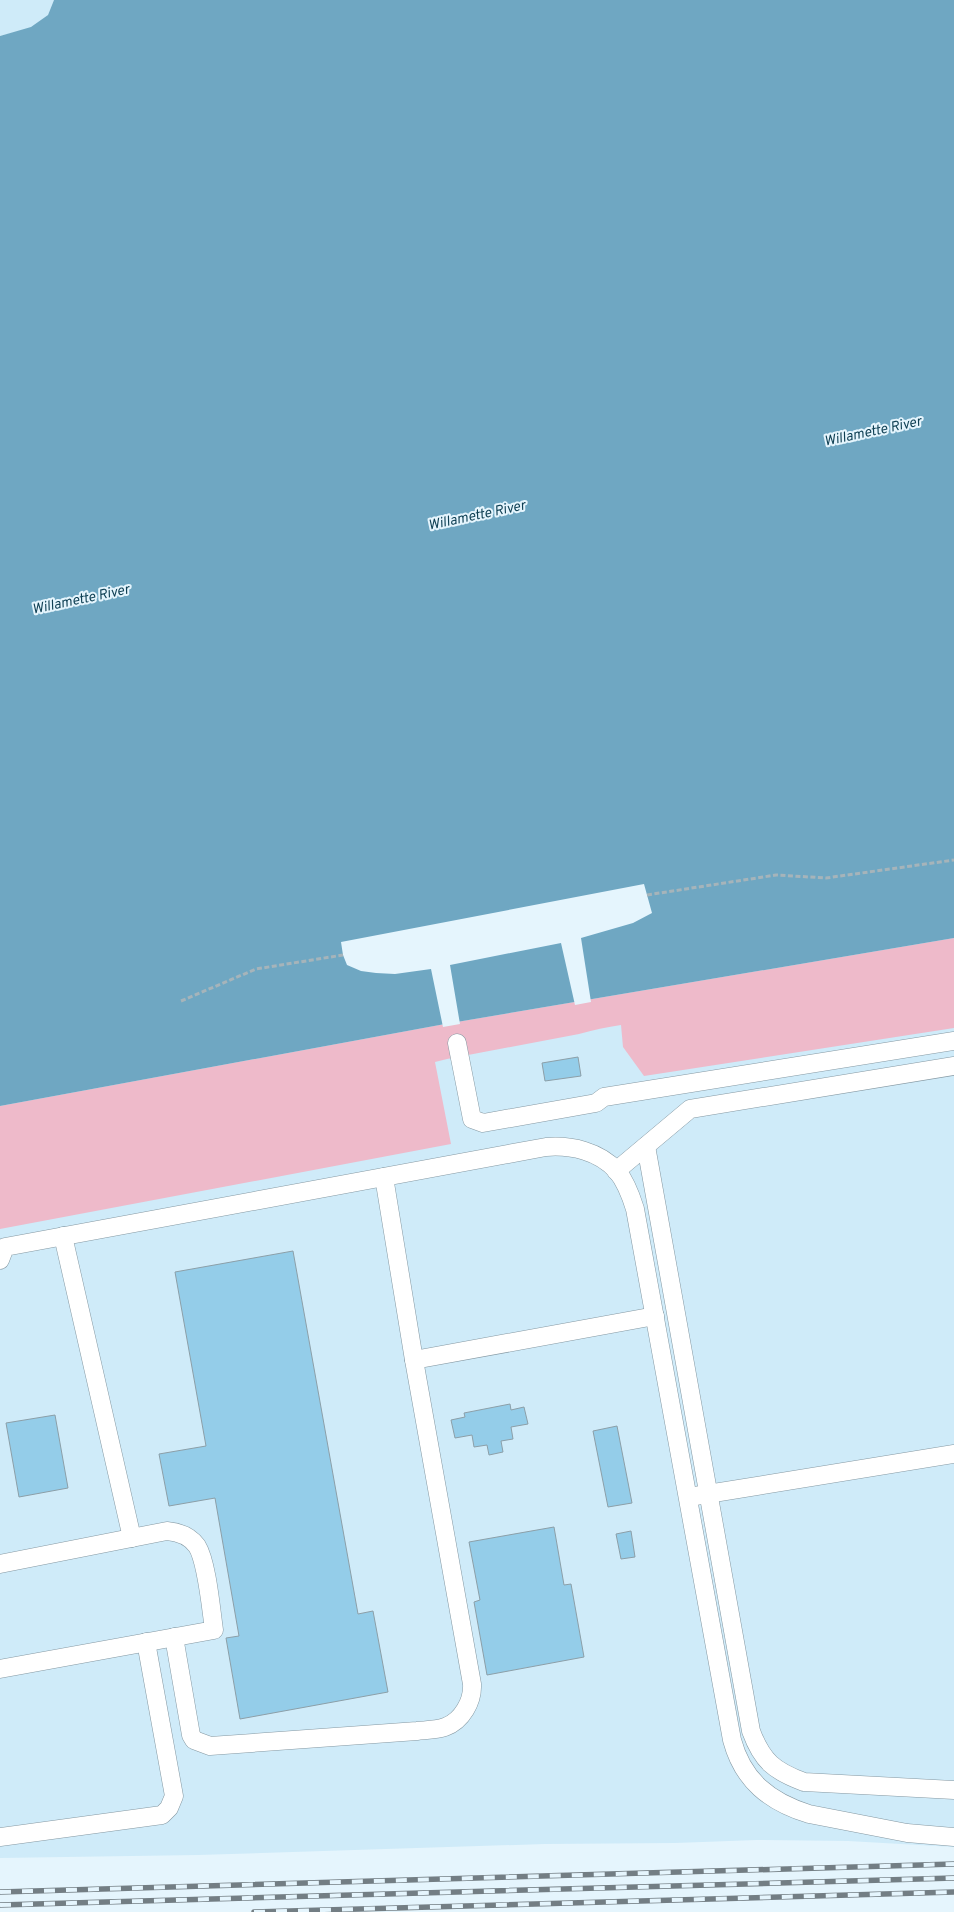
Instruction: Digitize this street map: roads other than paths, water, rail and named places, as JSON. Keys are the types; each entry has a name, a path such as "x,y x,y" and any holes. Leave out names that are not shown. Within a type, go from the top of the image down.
{"lane":[{"path":"457,1043 472,1119 483,1124 596,1104 604,1097 954,1041"},
{"path":"616,1170 690,1109 954,1066"},
{"path":"0,1260 5,1247 384,1177 561,1146 575,1147 588,1152 616,1170 636,1209 732,1740 742,1767 755,1784 784,1805 809,1814 907,1833 954,1837"},
{"path":"646,1146 751,1731 758,1749 769,1764 783,1774 804,1782 954,1790"},
{"path":"174,1637 191,1735 194,1740 210,1746 417,1731 444,1727 454,1722 462,1714 473,1693 414,1360 384,1177"},
{"path":"63,1236 132,1538"},
{"path":"414,1360 655,1316"},
{"path":"688,1497 954,1454"},
{"path":"0,1564 167,1531 175,1532 190,1538 202,1556 214,1630 0,1669"},
{"path":"0,1837 162,1815 169,1808 174,1796 146,1642"}],"water":[{"name":"Willamette River","path":"54,0 954,0 954,938 445,1024 0,1106 0,36 31,27 48,15"}],"railway":[{"path":"0,1892 954,1864"},
{"path":"0,1905 954,1878"},
{"path":"254,1912 954,1892"}]}
